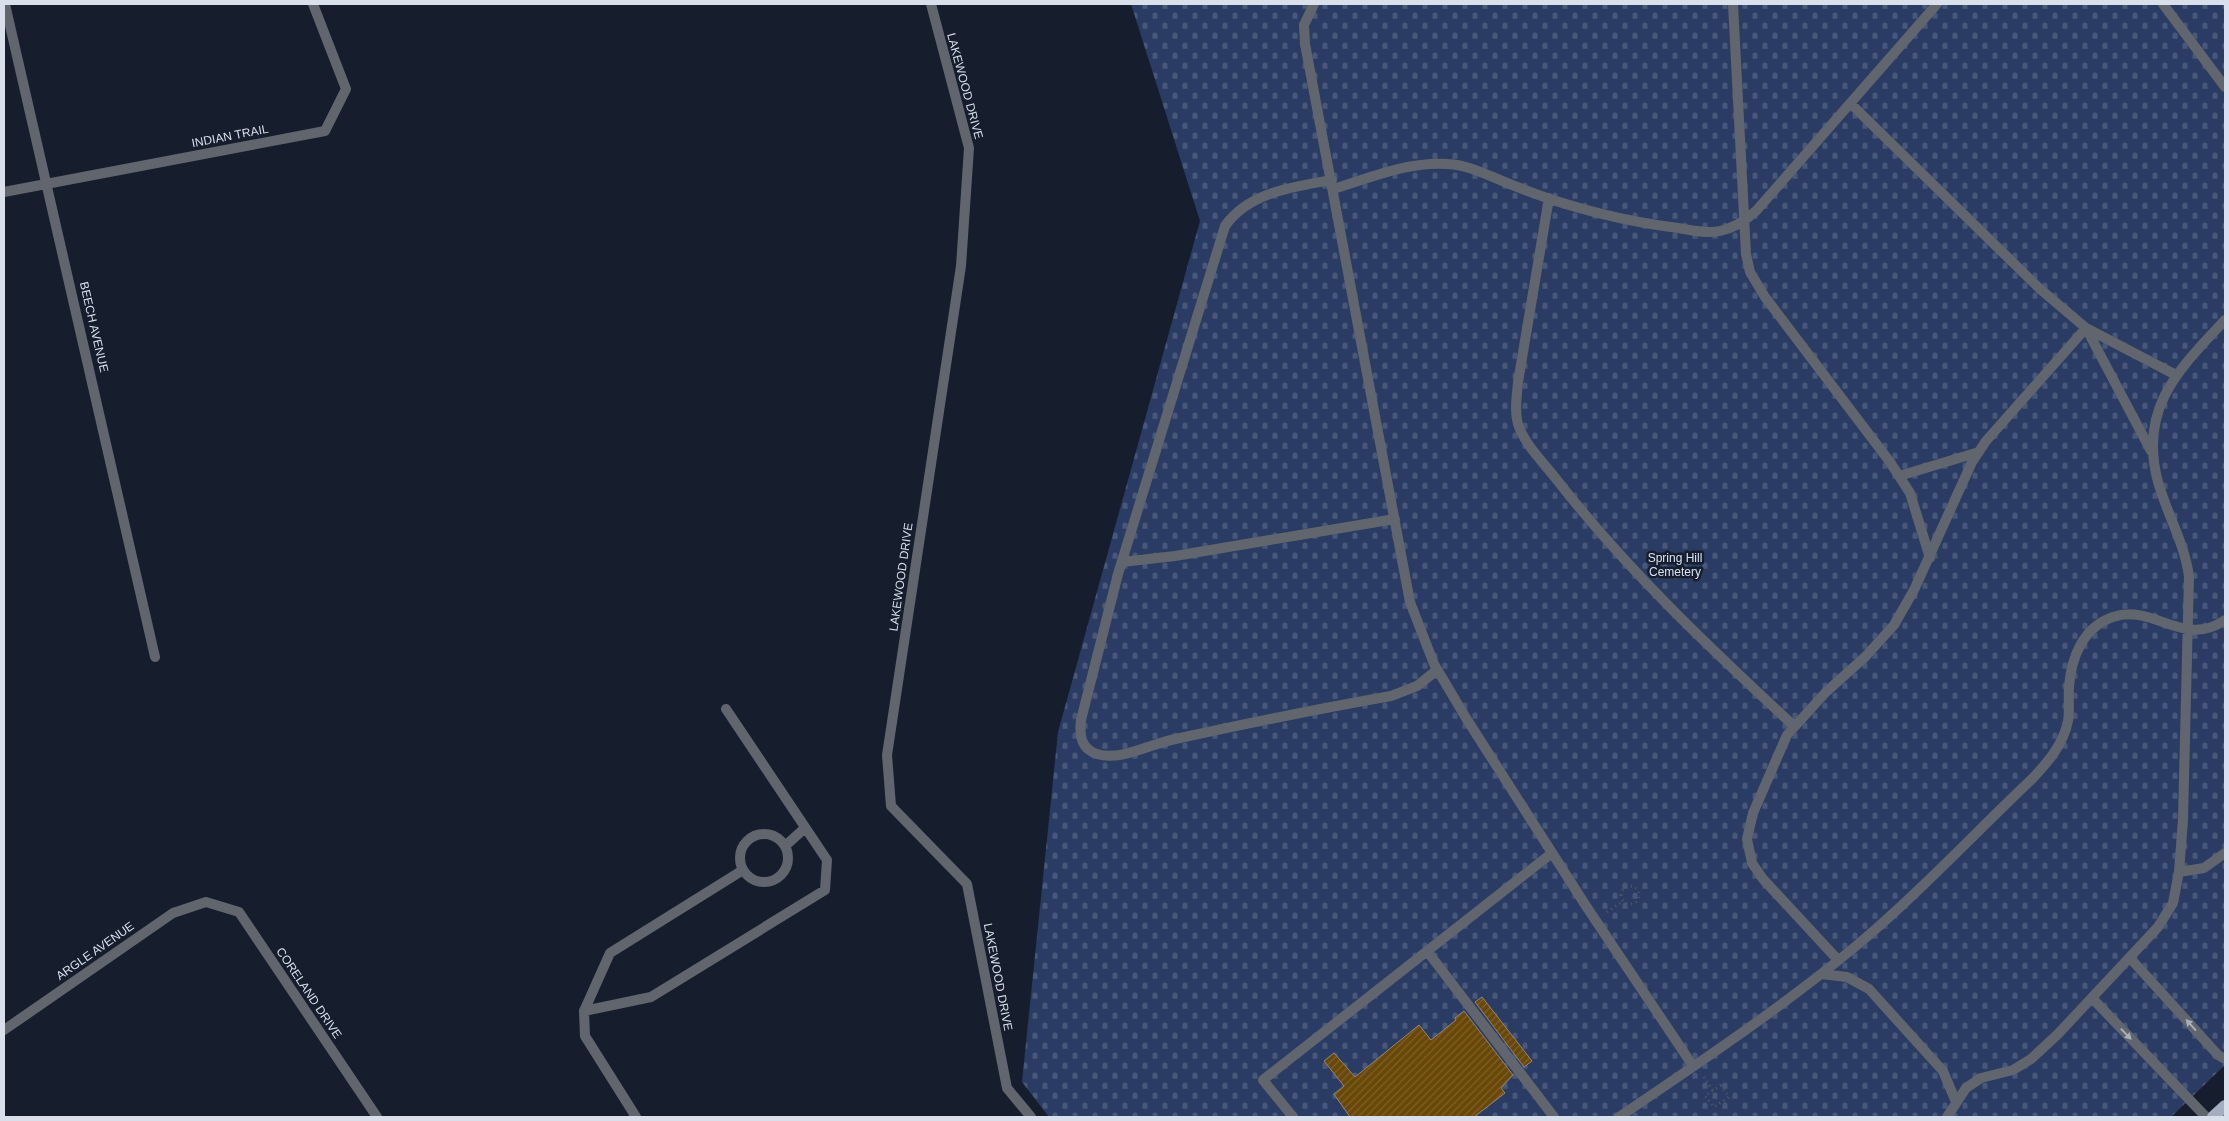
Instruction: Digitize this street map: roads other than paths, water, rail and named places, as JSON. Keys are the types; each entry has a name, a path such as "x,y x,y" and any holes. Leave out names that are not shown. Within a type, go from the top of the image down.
{"main road":[{"path":"2213,1117 2225,1106"}],"street":[{"name":"BEECH AVENUE","path":"5,4 48,183 156,657"},
{"name":"INDIAN TRAIL","path":"4,192 325,131 346,89 312,4"},
{"name":"LAKEWOOD DRIVE","path":"931,4 969,148 962,266 887,755 891,806 967,884 1007,1088 1032,1117"},
{"path":"1314,4 1304,26 1305,44 1410,602 1421,633 1437,670 1552,853 1694,1066"},
{"path":"1733,4 1746,254 1750,272 1765,297 1796,335 1910,493 1930,558"},
{"path":"1437,670 1428,680 1391,696 1169,740 1123,753 1098,754 1084,746 1079,731 1122,562 1178,382 1206,283 1225,226 1234,213 1250,203 1295,187 1332,185 1422,164 1450,164 1479,172 1549,198 1642,223 1719,232 1744,221 1851,104 1937,4"},
{"path":"2163,4 2225,87"},
{"path":"1851,104 2040,289 2086,328 2176,375"},
{"path":"1549,198 1516,400 1518,425 1538,456 1576,505 1627,562 1679,618 1794,726"},
{"path":"1947,1117 1966,1088 1982,1078 2013,1070 2031,1059 2130,958 2168,913 2173,903 2179,872 2183,819 2189,576 2186,558 2158,482 2152,444 2160,405 2176,375 2225,320"},
{"path":"1838,960 1763,879 1749,856 1747,839 1753,813 1779,749 1794,726 1826,692 1865,657 1894,625 1930,558 1978,452 2086,328"},
{"path":"2086,328 2154,456"},
{"path":"1899,476 1978,452"},
{"path":"1122,562 1175,556 1395,519"},
{"path":"1619,1117 1694,1066 1838,960 1901,905 2050,760 2061,741 2068,722 2072,667 2077,651 2085,636 2101,622 2122,615 2139,615 2188,630 2209,630 2225,620"},
{"path":"584,1010 651,997 825,890 827,860 726,708"},
{"path":"785,846 805,828"},
{"path":"767,834 774,836 785,846 788,862 779,877 772,881 756,880 743,870 740,862 742,848 752,837 767,834"},
{"path":"1293,1117 1263,1080 1552,853"},
{"path":"2179,872 2204,868 2225,853"},
{"path":"636,1117 584,1036 584,1010 610,954 743,870"},
{"name":"ARGLE AVENUE","path":"4,1030 173,912 206,902"},
{"name":"CORELAND DRIVE","path":"206,902 239,912 377,1117"},
{"path":"1427,951 1554,1117"},
{"path":"2130,958 2218,1055 2225,1059"},
{"path":"1821,974 1847,977 1863,984 1870,990 1939,1066 1956,1102"},
{"path":"2092,998 2206,1117"}],"park label":[{"name":"Spring Hill Cemetery","path":"1675,565"}]}
